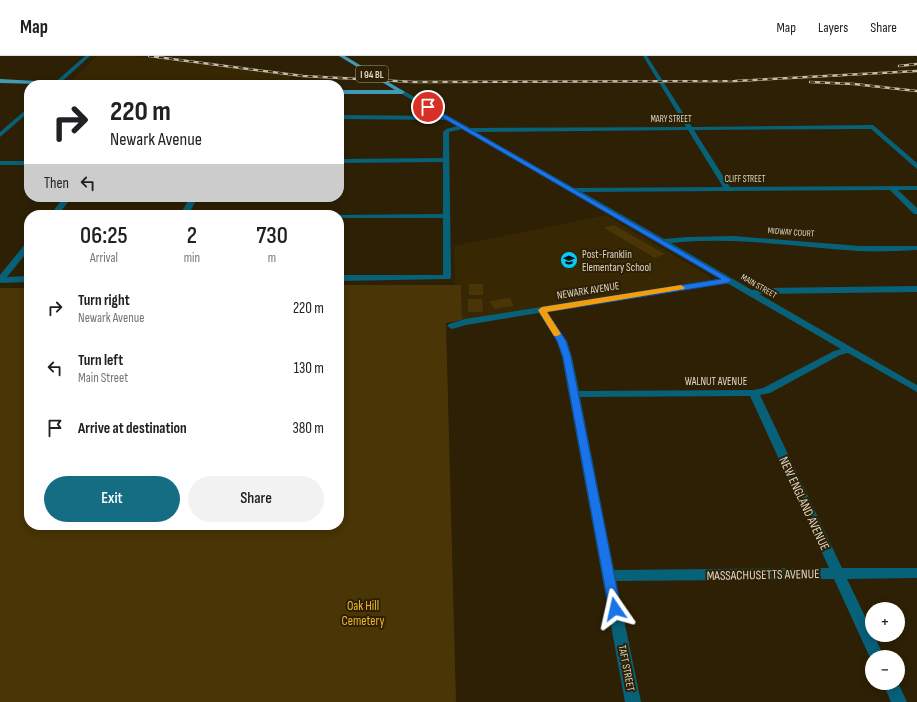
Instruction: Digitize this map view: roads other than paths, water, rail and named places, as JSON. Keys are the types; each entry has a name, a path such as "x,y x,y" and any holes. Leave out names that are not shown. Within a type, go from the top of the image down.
{"main road":[{"name":"MAIN STREET","path":"343,56 402,92"},
{"path":"0,81 24,83"},
{"path":"0,84 24,84"},
{"name":"I 94 BL","path":"344,92 402,92"}],"street":[{"path":"62,80 88,56"},
{"path":"645,56 727,188"},
{"name":"MAIN STREET","path":"402,92 917,389"},
{"path":"0,135 24,114"},
{"path":"344,117 449,118"},
{"path":"18,119 24,119"},
{"name":"MARY STREET","path":"466,129 873,127 917,167"},
{"path":"344,278 447,277 446,132 448,130 466,129"},
{"path":"344,161 446,160"},
{"path":"0,163 24,163"},
{"path":"892,188 917,212"},
{"name":"CLIFF STREET","path":"572,190 917,188"},
{"path":"58,210 64,202"},
{"path":"344,216 447,216"},
{"name":"MIDWAY COURT","path":"663,242 675,240 742,239 854,248 917,248"},
{"path":"0,280 24,251"},
{"path":"0,280 24,280"},
{"name":"NEWARK AVENUE","path":"452,326 465,322 728,280"},
{"path":"750,293 763,291 917,289"},
{"name":"TAFT STREET","path":"542,310 562,341 567,357 633,702"},
{"name":"WALNUT AVENUE","path":"574,394 754,393 766,391 837,353 849,350"},
{"name":"NEW ENGLAND AVENUE","path":"754,393 874,650"},
{"name":"MASSACHUSETTS AVENUE","path":"609,576 917,573"},
{"path":"893,690 899,702"}],"railway":[{"path":"149,56 303,76 414,82 735,81 917,71"},
{"path":"899,66 917,64"},
{"path":"810,82 854,84 917,91"}],"place":[{"name":"Post-Franklin Elementary School","path":"569,260"}],"park label":[{"name":"Oak Hill Cemetery","path":"363,612"}]}
